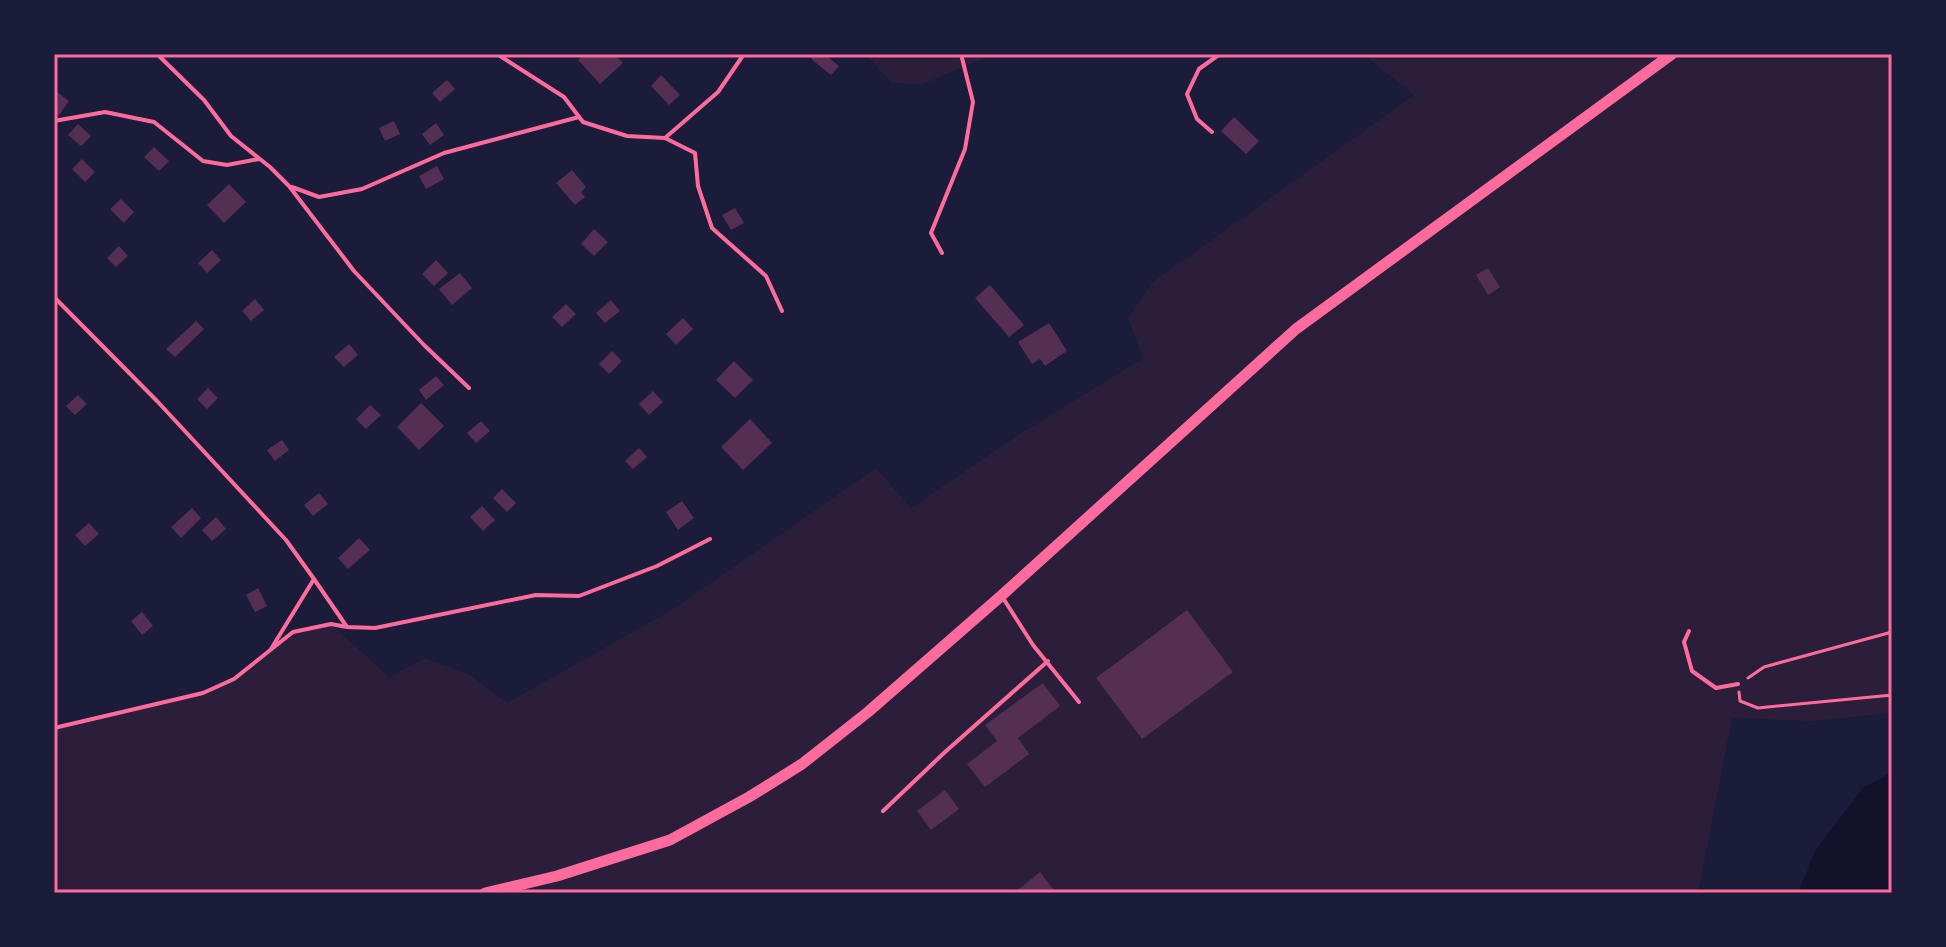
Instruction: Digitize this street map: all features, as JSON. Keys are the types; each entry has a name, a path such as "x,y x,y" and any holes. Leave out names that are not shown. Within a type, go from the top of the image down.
{"street":[{"path":"485,893 557,876 670,840 749,797 834,740 1001,596 1296,329 1672,54"}],"lane":[{"path":"157,54 204,100 231,136 289,186 354,271 469,388"},
{"path":"497,54 564,97 583,122 627,136 665,138 695,153 698,186 712,228 766,276 782,311"},
{"path":"665,138 718,92 744,54"},
{"path":"942,253 931,233 965,149 973,102 961,54"},
{"path":"1212,132 1197,119 1187,94 1199,69 1220,54"},
{"path":"54,121 105,112 154,122 203,161 227,165 259,159"},
{"path":"289,186 319,197 362,189 444,153 579,117"},
{"path":"54,297 157,401 286,540 347,627"},
{"path":"54,728 203,693 234,679 293,632 331,624 375,628 536,595 579,596 657,566 710,539"},
{"path":"271,649 314,579"},
{"path":"1001,596 1033,645 1079,702"},
{"path":"1689,631 1684,642 1692,671 1716,688 1738,684"},
{"path":"883,811 1048,661"}],"path":[{"path":"1892,632 1764,667 1738,684 1740,701 1758,708 1892,695"}],"shaded area":[{"path":"865,54 994,54 923,84 892,83"},
{"path":"1363,54 1892,54 1892,713 1814,721 1732,718 1698,893 54,893 54,728 203,693 234,679 293,632 331,624 389,677 425,658 472,676 507,703 673,609 876,468 911,508 1017,436 1143,358 1128,318 1153,282 1414,95"},
{"path":"1892,772 1892,893 1798,893 1816,849 1863,788"}],"building":[{"path":"585,54 614,54 623,63 600,84 578,60"},
{"path":"815,54 824,54 839,66 831,75 811,59"},
{"path":"661,75 680,95 669,105 651,86"},
{"path":"447,80 455,89 440,102 432,93"},
{"path":"57,92 69,101 57,118 54,116 54,96"},
{"path":"1234,117 1259,141 1246,154 1221,131"},
{"path":"394,121 400,134 385,141 379,128"},
{"path":"436,123 444,135 430,145 422,134"},
{"path":"78,124 91,136 81,146 68,135"},
{"path":"154,147 169,161 159,171 144,157"},
{"path":"82,159 95,172 85,182 72,169"},
{"path":"437,166 444,179 426,189 419,176"},
{"path":"572,170 586,187 581,192 585,197 575,205 556,183"},
{"path":"229,184 246,202 224,223 207,205"},
{"path":"121,199 134,212 124,223 110,209"},
{"path":"735,208 744,223 731,230 722,215"},
{"path":"594,229 608,242 594,256 581,244"},
{"path":"119,246 128,256 116,267 107,258"},
{"path":"212,250 221,260 207,273 198,263"},
{"path":"436,260 448,273 434,286 422,274"},
{"path":"1488,268 1500,287 1488,295 1476,275"},
{"path":"460,273 472,288 452,305 439,289"},
{"path":"990,285 1024,325 1009,337 975,298"},
{"path":"255,299 264,310 251,321 242,311"},
{"path":"611,300 620,311 605,323 596,313"},
{"path":"566,304 576,314 562,327 552,317"},
{"path":"683,318 693,329 676,345 666,334"},
{"path":"196,321 204,329 175,357 166,349"},
{"path":"1049,323 1067,351 1045,366 1040,359 1032,364 1018,342"},
{"path":"349,344 358,355 344,367 334,357"},
{"path":"612,351 622,361 609,374 599,364"},
{"path":"734,361 753,380 735,398 716,380"},
{"path":"436,376 444,385 426,400 419,390"},
{"path":"208,388 218,398 207,409 197,399"},
{"path":"653,391 663,402 649,415 639,404"},
{"path":"78,395 87,404 75,415 66,406"},
{"path":"421,403 444,426 419,450 397,427"},
{"path":"370,405 381,415 366,429 356,419"},
{"path":"750,419 772,443 743,470 721,447"},
{"path":"481,421 490,431 476,443 467,433"},
{"path":"282,440 289,450 275,461 267,450"},
{"path":"639,448 647,457 633,469 625,461"},
{"path":"502,489 516,503 507,512 493,498"},
{"path":"319,493 328,504 313,516 304,505"},
{"path":"682,501 694,518 678,530 666,512"},
{"path":"482,506 495,520 483,531 470,517"},
{"path":"192,508 201,518 181,538 171,527"},
{"path":"216,517 226,529 212,541 202,530"},
{"path":"89,523 99,534 85,546 75,535"},
{"path":"359,538 370,550 348,569 338,558"},
{"path":"258,588 267,606 255,612 246,595"},
{"path":"1187,610 1233,672 1142,739 1096,678"},
{"path":"142,612 153,626 142,635 131,621"},
{"path":"1043,683 1060,706 1018,738 1029,754 985,787 967,764 997,741 985,725"},
{"path":"945,790 959,809 931,830 917,811"},
{"path":"1040,872 1056,893 1014,893"}]}
